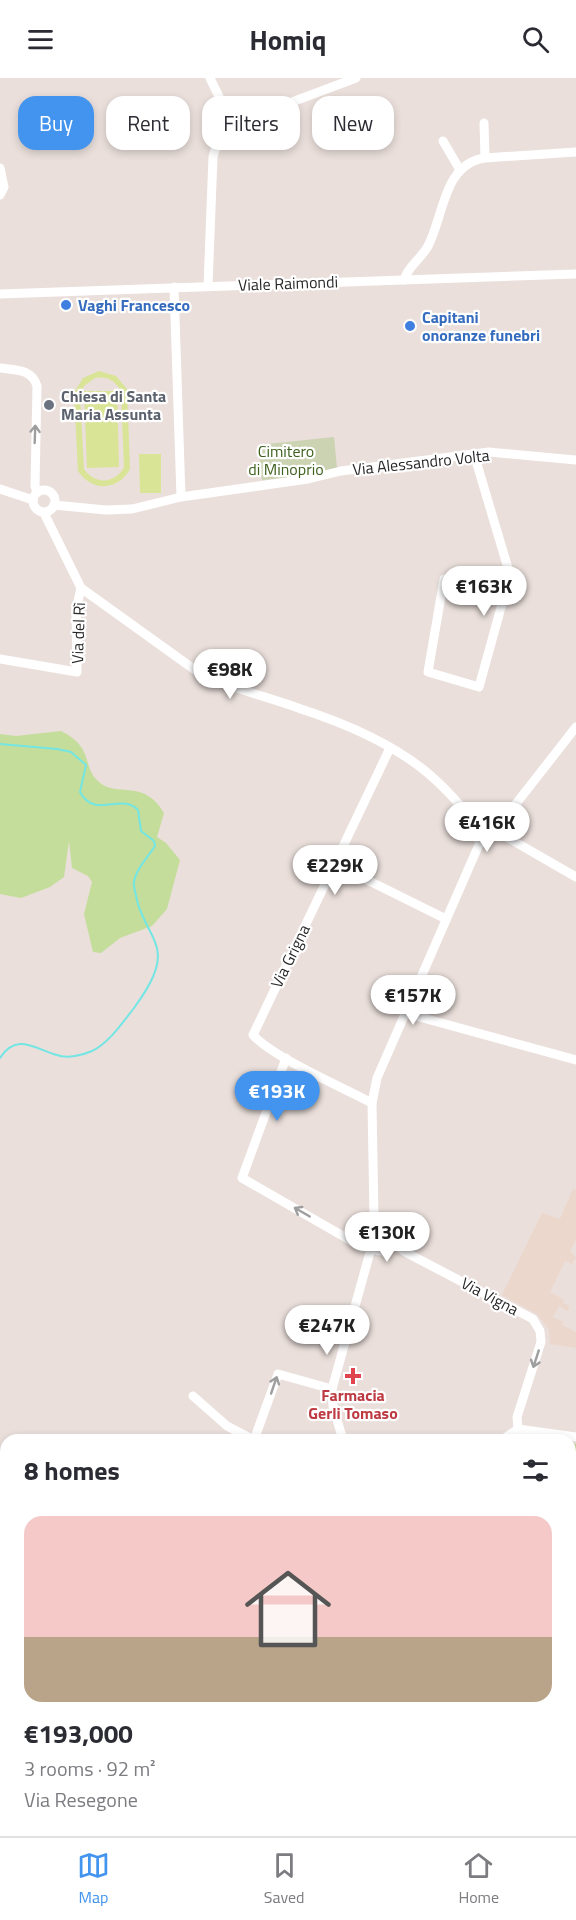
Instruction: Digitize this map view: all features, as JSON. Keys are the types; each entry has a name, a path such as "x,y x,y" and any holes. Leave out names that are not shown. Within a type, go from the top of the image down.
{"street":[{"path":"210,78 219,96"},
{"path":"300,99 356,78"},
{"path":"484,123 485,158"},
{"path":"443,141 460,170"},
{"path":"208,286 215,150"},
{"path":"404,280 407,270 419,258 431,240 444,198 464,165 475,159 576,152"},
{"path":"0,168 4,187 0,195"},
{"name":"Viale Raimondi","path":"0,294 576,274"},
{"path":"174,287 181,496"},
{"path":"0,368 28,372 35,378 37,386 35,509 44,513 81,588 202,675 348,726 390,748 437,781 478,826"},
{"name":"Via Alessandro Volta","path":"54,505 106,510 132,509 181,496 308,479 341,471 489,452 576,460"},
{"path":"444,579 428,672 479,687 510,575 474,454"},
{"path":"0,489 35,496 44,490 50,492 54,498 54,505 51,510 44,513"},
{"name":"Via del Rì","path":"0,659 77,672 76,610 81,588"},
{"path":"377,1246 374,1219 372,1103 377,1078 481,840 487,838 489,830 501,823 576,727"},
{"name":"Via Grigna","path":"286,1058 259,1042 253,1035 390,748"},
{"path":"481,840 474,834 478,826 483,824 489,830 503,835 576,877"},
{"path":"335,864 446,919"},
{"path":"405,1013 576,1060"},
{"path":"286,1058 372,1103"},
{"name":"Via Vigna","path":"286,1058 242,1178 362,1247 377,1246 407,1253"},
{"path":"374,1219 385,1238"},
{"path":"377,1246 377,1235 385,1238"},
{"path":"341,1434 333,1406 332,1389 364,1272 377,1246 385,1238"},
{"name":"Via Vigna","path":"385,1238 407,1253 533,1319 540,1331 541,1342 517,1417 518,1429"},
{"path":"256,1434 278,1374 332,1389"},
{"path":"193,1396 227,1426 242,1434"},
{"path":"511,1434 518,1429 554,1434"}],"shaded area":[{"path":"573,1189 576,1190 576,1239 570,1251 576,1257 572,1264 565,1261 550,1292 570,1306 567,1311 559,1306 553,1317 576,1332 576,1348 550,1344 549,1329 537,1314 502,1295 542,1213 560,1219"}],"green space":[{"path":"99,371 116,376 127,389 130,469 119,482 112,485 90,483 78,471 74,393 83,378","holes":["95,378 106,378 113,382 121,391 124,467 116,477 105,480 94,478 84,469 80,394 84,386"]},
{"path":"84,391 117,391 119,467 87,468"},
{"name":"Cimitero di Minoprio","path":"334,437 337,468 305,476 262,480 258,445"},
{"path":"139,454 161,454 161,493 140,493"},
{"path":"61,731 79,744 90,770 99,782 114,789 139,792 156,802 164,813 157,837 166,843 180,860 167,909 152,926 120,938 101,953 93,952 84,914 92,882 88,876 72,868 69,841 64,877 50,887 21,898 0,894 0,734 16,736"}],"waterway":[{"path":"0,744 71,752 86,765 80,792 86,800 101,805 132,805 138,810 141,831 154,841 155,846 137,872 134,886 140,911 158,950 156,968 149,985 115,1032 104,1043 84,1054 65,1057 34,1046 20,1044 6,1050 0,1058"}],"place":[{"name":"Vaghi Francesco","path":"66,305"},
{"name":"Capitani onoranze funebri","path":"410,326"},
{"name":"Chiesa di Santa Maria Assunta","path":"49,405"},
{"name":"Farmacia Gerli Tomaso","path":"353,1376"}]}
